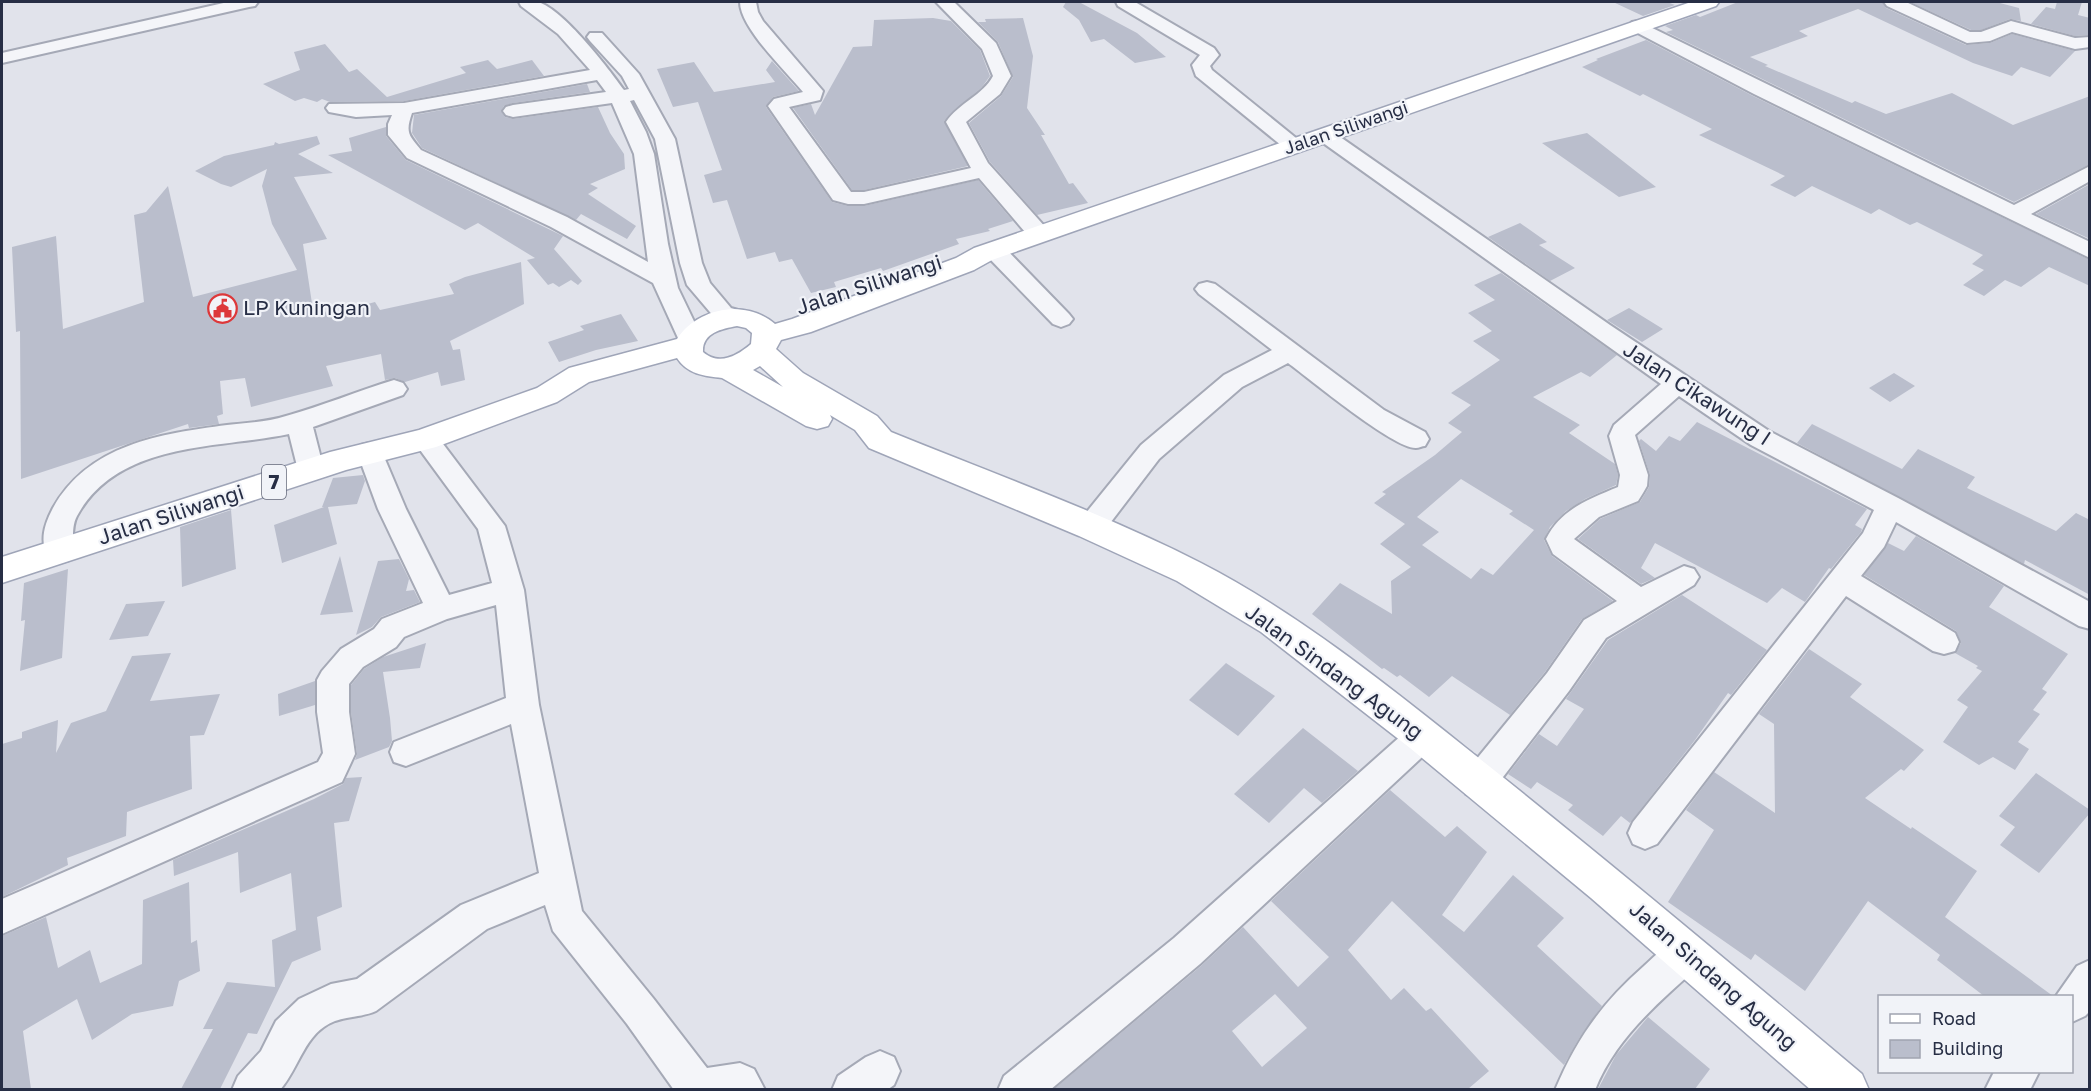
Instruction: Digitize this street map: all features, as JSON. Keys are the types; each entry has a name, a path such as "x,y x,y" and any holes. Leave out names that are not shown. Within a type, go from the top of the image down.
{"main road":[{"name":"Jalan Siliwangi","path":"755,331 812,322 965,264 988,252 1709,2"},
{"path":"710,323 755,331 747,363 726,368 709,367 691,348 710,323"},
{"name":"Jalan Sindang Agung","path":"755,331 793,380 866,423 880,441 1091,527 1189,572 1273,622 1423,736 1478,783 1606,884 1685,954 1846,1089"},
{"name":"Jalan Siliwangi","path":"2,570 311,470 424,439 547,395 574,396 691,348"},
{"path":"726,368 849,436 880,441"}],"street":[{"path":"2,47 202,2"},
{"path":"2,58 249,2"},
{"path":"527,2 543,11 603,73 635,128 644,155 663,279 691,348"},
{"path":"557,2 624,67 641,93 665,139 691,263 699,285 723,313 755,331"},
{"path":"748,2 750,17 755,24 813,91 813,96 807,99 781,103 778,106 841,195 848,198 864,198 984,171"},
{"path":"945,2 990,47 1002,75 990,92 959,115 956,122 959,131 984,171 1039,234"},
{"path":"1124,2 1208,52 1210,55 1201,65 1203,72 1294,146"},
{"path":"1893,2 1967,38 1984,37 2013,26 2075,44 2090,42"},
{"path":"1638,26 1761,90 2090,251"},
{"path":"336,108 356,111 404,110 603,73"},
{"path":"513,111 641,93"},
{"path":"404,110 398,124 398,135 414,154 559,222 663,279"},
{"name":"Jalan Cikawung I","path":"1326,135 1601,331 1760,438 1890,506 2090,617"},
{"path":"2014,214 2090,172"},
{"path":"988,252 1061,319"},
{"path":"1208,289 1375,416 1416,439"},
{"path":"1091,527 1150,452 1233,381 1291,351"},
{"path":"1641,603 1563,546 1560,539 1563,533 1589,510 1628,494 1634,481 1622,436 1623,431 1679,382"},
{"path":"59,552 58,529 71,499 94,475 122,459 171,442 273,428 394,389"},
{"path":"299,421 311,470"},
{"path":"424,439 491,526 509,590 523,705 566,919 699,1089 740,1083 745,1089"},
{"path":"370,452 392,509 441,609"},
{"path":"1645,833 1874,539 1890,506"},
{"path":"1478,783 1558,682 1595,629 1684,577"},
{"path":"1842,579 1944,642"},
{"path":"2,917 330,772 339,754 333,712 333,680 352,658 385,638 393,628 441,609 509,590"},
{"path":"406,752 523,705"},
{"path":"1018,1089 1187,951 1423,736"},
{"path":"252,1089 276,1064 288,1037 298,1024 321,1008 344,998 363,998 474,917 559,882"},
{"path":"1575,1089 1594,1049 1628,1004 1685,954"},
{"path":"2073,1003 2090,979"},
{"path":"2005,1089 2017,1073"}],"building":[{"path":"1066,2 1079,2 1137,33 1166,57 1135,63 1104,39 1091,42 1079,20 1063,7"},
{"path":"1613,2 1667,2 1675,5 1643,16"},
{"path":"1738,2 1882,2 1886,8 1966,45 1990,43 2012,34 2075,51 2050,77 2021,67 2012,76 1973,63 1858,9 1799,31 1808,36 1750,57 1768,65 1765,66 1852,103 1855,101 1886,114 1952,93 2013,125 2090,96 2090,164 2014,202 1666,32 1673,30 1665,26 1696,15 1700,17"},
{"path":"1910,2 1996,2 2019,8 2021,21 2010,19 1981,30 1971,30"},
{"path":"2057,2 2082,2 2078,15 2090,18 2090,35 2075,36 2031,24 2046,7 2055,9"},
{"path":"933,18 951,21 980,50 990,76 982,87 944,121 968,166 864,190 852,190 793,108 811,104 815,115 853,47 872,46 874,20"},
{"path":"1023,18 1033,56 1027,108 1045,135 1041,135 1069,184 1073,183 1088,203 1037,215 990,162 969,123 1001,96 1013,77 998,42 978,22 986,22 985,19"},
{"path":"1646,40 1753,96 2090,260 2090,286 2049,267 2021,287 2005,280 1984,296 1963,285 1984,270 1972,264 1983,255 1917,222 1910,225 1879,209 1871,214 1812,186 1795,197 1770,185 1785,176 1699,135 1712,129 1643,94 1640,96 1582,67 1598,60 1596,59"},
{"path":"325,44 349,72 357,69 387,97 466,73 460,67 488,60 497,69 532,60 544,76 404,101 330,102 322,99 317,102 304,98 295,101 263,84 300,70 294,52"},
{"path":"772,61 799,91 773,97 766,107 832,202 848,206 864,206 978,180 1013,221 988,229 990,231 956,239 959,244 883,271 881,268 834,282 836,287 811,293 792,259 779,262 775,252 747,259 727,200 713,203 704,175 722,170 698,102 673,107 657,69 694,62 714,92 775,82 766,70"},
{"path":"587,84 590,92 513,103 504,106 501,111 505,117 513,119 598,107 610,133 624,154 625,169 590,184 598,188 588,194 636,226 627,239 581,214 576,220 422,148 412,133 414,115"},
{"path":"386,127 386,136 406,160 563,236 554,249 582,281 578,285 571,280 559,287 553,283 548,285 527,260 535,258 478,223 465,230 328,155 352,151 349,138"},
{"path":"1587,133 1656,187 1619,197 1542,143"},
{"path":"317,136 320,144 298,154 333,173 294,177 327,239 303,244 313,310 323,307 327,315 375,302 380,310 454,294 449,284 465,277 521,262 524,304 450,341 453,350 460,349 465,380 441,386 438,372 405,382 395,378 385,380 381,354 326,366 333,386 251,407 245,378 220,381 223,414 217,416 219,424 189,428 188,424 21,479 20,331 16,332 12,247 56,236 63,329 144,302 134,215 146,212 168,186 193,297 297,270 272,224 262,186 267,169 231,187 195,171 224,156 274,145 275,142 279,144"},
{"path":"2090,184 2090,239 2036,214"},
{"path":"1520,223 1547,242 1539,245 1575,268 1550,281 1488,237"},
{"path":"1501,273 1617,355 1590,377 1581,372 1533,397 1580,425 1569,433 1615,464 1618,475 1616,485 1585,499 1566,511 1550,527 1544,540 1552,556 1613,601 1582,619 1545,672 1510,715 1452,676 1429,697 1400,675 1397,677 1384,668 1382,669 1312,614 1340,583 1392,614 1391,581 1411,567 1380,544 1405,524 1374,503 1386,494 1382,492 1435,455 1462,432 1448,423 1471,405 1451,393 1500,360 1473,341 1492,331 1468,313 1495,300 1474,285","holes":["1461,479 1513,511 1509,514 1534,530 1493,575 1481,568 1471,579 1422,545 1439,532 1417,517"]},
{"path":"1629,308 1663,329 1642,342 1607,320"},
{"path":"621,314 638,341 596,350 559,362 548,342 584,330 580,326"},
{"path":"1894,373 1915,386 1890,402 1869,388"},
{"path":"1697,422 1867,509 1855,525 1862,529 1861,532 1831,569 1829,568 1805,602 1782,588 1767,603 1655,543 1641,568 1655,578 1641,584 1578,539 1600,519 1640,502 1649,487 1650,475 1639,441 1641,439 1656,451 1669,436 1680,441"},
{"path":"1812,424 1902,469 1918,449 1975,477 1967,488 2056,531 2076,513 2090,520 2090,595 2025,560 2024,564 1797,443"},
{"path":"363,475 365,481 357,504 328,507 337,544 282,563 274,525 324,507 322,507 333,478"},
{"path":"231,510 236,569 182,587 180,527"},
{"path":"1916,536 2004,586 1989,607 2068,654 2042,689 2047,692 2033,710 2040,714 2018,742 2029,749 2015,770 1993,757 1979,765 1943,742 1968,707 1957,700 1982,671 1976,668 1978,666 1955,653 1961,643 1956,631 1864,575 1888,543 1904,551"},
{"path":"340,556 353,612 320,615"},
{"path":"399,559 409,579 406,591 414,590 420,602 381,617 372,627 356,635 378,561"},
{"path":"68,569 62,658 20,671 25,620 21,621 24,583"},
{"path":"1682,595 1767,650 1731,695 1728,693 1695,740 1630,823 1621,816 1603,836 1568,810 1573,805 1537,782 1531,789 1508,774 1539,734 1557,746 1584,709 1566,699 1608,640"},
{"path":"165,601 148,636 109,640 126,604"},
{"path":"426,643 420,668 383,672 392,741 389,747 355,760 357,754 351,712 351,685 364,669 383,657"},
{"path":"1809,649 1862,684 1850,697 1924,750 1904,771 1901,769 1865,798 1977,871 1945,917 2052,995 1983,995 1937,960 1940,955 1868,901 1805,991 1755,954 1751,960 1668,902 1714,830 1686,810 1714,772 1775,813 1774,724 1759,714"},
{"path":"171,653 150,701 220,694 204,735 190,736 192,789 127,812 126,836 67,858 68,865 2,897 2,744 22,738 22,732 58,720 56,753 71,723 106,711 132,656"},
{"path":"1226,663 1275,696 1238,736 1189,700"},
{"path":"315,681 315,705 279,716 278,694"},
{"path":"1303,728 1358,771 1322,803 1304,788 1269,823 1234,794"},
{"path":"2036,773 2090,810 2090,813 2039,873 2000,845 2015,827 1999,816"},
{"path":"362,777 349,821 334,823 342,907 317,917 321,950 292,962 257,1034 248,1033 220,1089 181,1089 213,1029 203,1029 227,982 275,987 272,940 296,930 291,873 240,893 238,852 174,876 173,860 314,799 343,784 346,778"},
{"path":"1390,790 1445,837 1457,826 1487,852 1442,915 1464,932 1513,875 1564,918 1537,946 1602,1006 1564,1065 1392,901 1348,950 1391,1000 1404,988 1426,1011 1431,1008 1489,1071 1468,1089 1054,1089 1201,966 1243,927 1298,987 1329,957 1271,901","holes":["1275,994 1307,1028 1262,1067 1232,1031"]},
{"path":"189,882 191,943 197,940 200,971 179,981 173,1006 132,1014 92,1040 77,999 23,1031 31,1089 2,1089 2,936 46,917 58,968 90,950 100,983 142,964 143,900"},
{"path":"1648,1017 1710,1069 1695,1089 1598,1089 1616,1055"}],"place":[{"name":"LP Kuningan","path":"222,308"}]}
